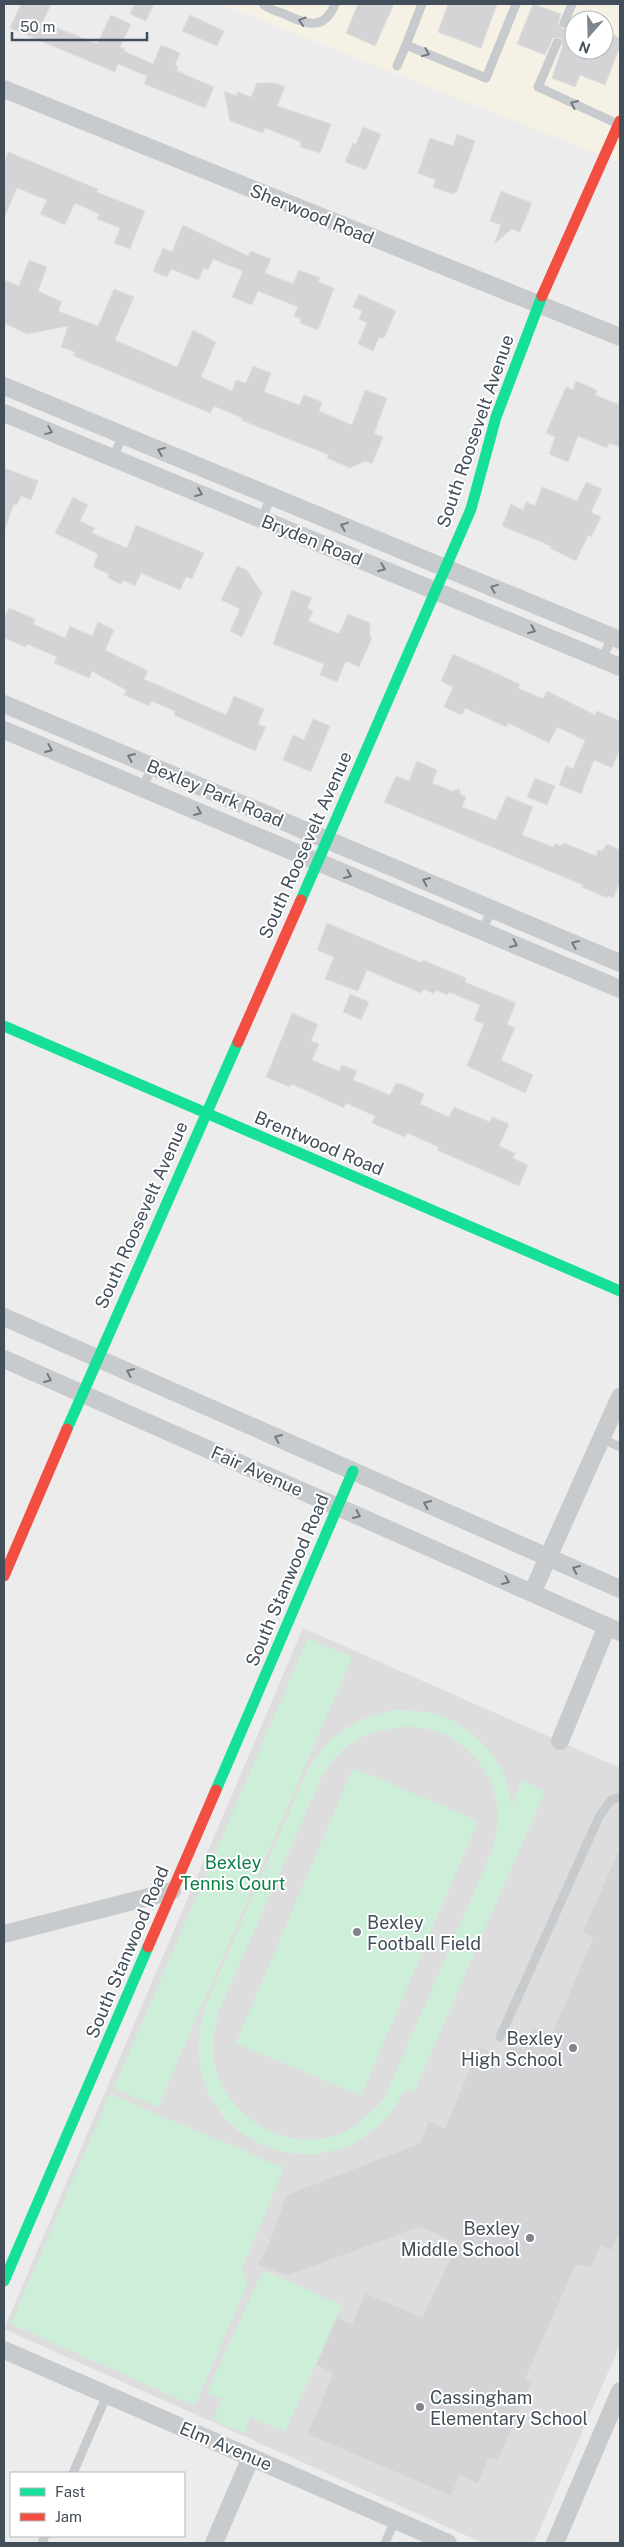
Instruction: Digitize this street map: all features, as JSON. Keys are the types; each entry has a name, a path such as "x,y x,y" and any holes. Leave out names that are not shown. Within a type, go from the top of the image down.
{"street":[{"name":"Sherwood Road","path":"4,90 620,337"},
{"name":"South Roosevelt Avenue","path":"4,1576 97,1358 318,862 471,509 496,417 538,305 620,123"},
{"name":"Bryden Road","path":"4,386 616,638"},
{"name":"Bryden Road","path":"4,413 620,667"},
{"name":"Bexley Park Road","path":"4,704 620,963"},
{"name":"Bexley Park Road","path":"4,730 620,989"},
{"name":"Brentwood Road","path":"4,1026 620,1291"},
{"path":"4,1317 620,1589"},
{"name":"Fair Avenue","path":"4,1359 614,1629"},
{"path":"532,1593 620,1397"},
{"name":"South Stanwood Road","path":"4,2281 353,1471"},
{"path":"560,1741 614,1629"},
{"path":"4,1934 172,1891"},
{"name":"Elm Avenue","path":"4,2350 448,2543"},
{"path":"554,2543 620,2391"},
{"path":"214,2543 251,2457"}],"lane":[{"path":"263,4 306,24 322,22 331,14 335,4"},
{"path":"397,66 422,4"},
{"path":"406,45 486,78 516,4"},
{"path":"557,43 538,88 620,123"},
{"path":"113,458 123,435"},
{"path":"262,519 271,496"},
{"path":"602,659 616,638"},
{"path":"142,788 152,766"},
{"path":"482,931 492,909"},
{"path":"601,1438 620,1447"},
{"path":"500,2037 599,1817 611,1800 620,1797"},
{"path":"72,2472 107,2395"},
{"path":"385,2543 395,2520"}],"shaded area":[{"path":"220,4 620,4 620,163 611,159"},
{"path":"303,1628 620,1768 620,2345 534,2543 483,2543 4,2329"}],"green space":[{"name":"Bexley Tennis Court","path":"308,1638 352,1657 158,2107 114,2088"},
{"path":"394,1710 431,1713 447,1718 467,1730 485,1746 499,1765 507,1782 512,1806 522,1780 545,1791 414,2092 406,2088 378,2126 342,2148 304,2154 266,2146 234,2126 210,2096 199,2055 205,2007 308,1769 334,1737 354,1723","holes":["409,1726 433,1730 449,1737 461,1744 481,1765 488,1777 497,1804 498,1822 493,1849 384,2099 356,2125 339,2134 320,2139 282,2136 248,2118 235,2105 224,2089 217,2071 213,2052 219,2011 322,1776 339,1753 358,1739 369,1734"]},
{"name":"Bexley Football Field","path":"353,1768 478,1821 361,2096 236,2043"},
{"path":"110,2094 284,2168 242,2269 247,2284 195,2406 11,2324"},
{"path":"263,2270 342,2305 285,2432 251,2417 244,2433 213,2420 222,2399 207,2393"}],"building":[{"path":"21,4 51,4 43,22 97,44 111,15 131,24 120,47 125,49 124,51 153,64 161,45 180,53 175,65 178,67 177,71 214,87 205,108 144,84 147,76 118,64 115,72 10,28"},
{"path":"135,4 154,4 146,21 130,14"},
{"path":"358,4 394,4 375,46 346,33"},
{"path":"448,4 497,4 481,48 438,32"},
{"path":"533,4 561,14 558,23 562,29 564,29 564,60 614,60 614,35 620,38 620,46 605,85 580,75 575,87 552,78 563,45 560,38 553,38 545,55 517,44"},
{"path":"190,15 224,31 217,46 182,31"},
{"path":"257,83 275,83 285,87 277,106 331,124 320,153 300,147 301,142 265,128 263,133 230,121 224,91 236,96 238,92 251,97"},
{"path":"363,127 381,134 366,170 345,162 353,143 356,144"},
{"path":"457,134 475,141 457,191 452,194 433,187 436,180 418,173 430,138 453,146"},
{"path":"8,152 98,189 96,192 145,211 130,249 114,243 120,228 97,219 99,214 75,203 65,225 40,214 47,200 17,188 4,218 4,164"},
{"path":"501,191 532,203 520,232 512,229 494,244 501,225 490,221"},
{"path":"183,225 248,256 251,251 271,259 265,273 293,284 299,270 320,278 318,282 334,288 318,330 300,323 301,319 294,316 298,307 258,291 252,305 232,297 243,271 213,259 208,270 204,268 198,280 171,269 167,277 153,271 163,248 172,252"},
{"path":"29,260 47,267 38,291 62,302 58,311 98,326 114,289 134,297 115,340 177,367 193,330 216,342 201,377 232,391 236,380 246,383 253,366 271,373 264,392 299,405 304,395 322,402 319,411 352,425 365,390 387,398 374,434 383,437 372,464 366,461 350,468 327,458 329,455 241,420 242,418 214,406 210,413 74,356 75,352 61,347 68,326 27,334 4,323 4,280 19,286"},
{"path":"359,294 396,311 384,338 379,338 373,351 358,344 367,323 359,319 362,311 353,307"},
{"path":"576,381 597,390 595,395 620,405 620,447 609,443 607,448 578,436 568,462 549,454 555,437 546,433 566,387 573,390"},
{"path":"4,468 38,481 31,500 21,496 17,505 14,504 5,529"},
{"path":"586,482 602,489 591,512 601,517 591,537 588,535 576,561 550,548 551,546 502,526 511,504 523,510 526,502 535,506 542,487 577,501"},
{"path":"73,497 88,505 80,521 95,528 92,533 127,548 136,525 204,553 192,579 186,577 180,590 141,573 135,586 123,580 121,584 108,578 109,574 93,567 98,554 55,533"},
{"path":"237,566 247,570 262,593 242,637 230,631 240,609 221,600"},
{"path":"292,590 312,598 307,608 313,611 308,621 339,634 348,614 370,623 370,637 372,638 359,667 346,661 337,682 320,675 324,664 273,644"},
{"path":"9,608 35,619 33,624 65,638 70,626 92,636 98,622 114,630 105,650 148,671 144,679 226,715 234,696 264,709 258,724 266,727 255,751 174,715 175,711 151,701 149,706 124,695 126,690 92,671 89,678 54,663 57,657 27,644 26,647 4,638 4,618"},
{"path":"453,654 520,684 518,688 543,699 547,691 595,715 597,711 620,721 620,747 612,768 594,760 581,794 559,785 566,766 573,769 585,740 557,727 549,743 508,723 506,727 465,708 462,715 444,707 453,687 441,681"},
{"path":"313,719 330,726 311,772 283,760 293,735 304,740"},
{"path":"417,761 437,770 432,783 452,791 459,789 461,795 466,797 462,807 496,820 507,796 533,807 522,835 553,847 555,844 561,846 564,843 596,856 598,850 602,851 607,844 620,850 620,882 613,898 608,896 607,898 582,887 583,885 384,802 396,776 409,781"},
{"path":"535,778 555,786 547,805 527,797"},
{"path":"327,923 422,963 423,960 466,978 465,982 516,1003 507,1024 515,1028 501,1060 533,1075 525,1093 467,1066 484,1024 474,1020 480,1005 449,992 447,995 436,990 434,994 424,989 421,993 367,970 358,991 325,979 334,957 317,950"},
{"path":"350,994 369,1002 361,1020 343,1012"},
{"path":"292,1013 318,1024 311,1041 319,1044 312,1060 339,1071 342,1065 357,1071 353,1080 390,1095 396,1083 404,1085 424,1094 420,1104 449,1117 454,1107 490,1122 492,1117 509,1124 499,1146 515,1153 513,1158 528,1165 519,1186 437,1150 439,1147 407,1133 405,1137 372,1123 375,1116 346,1103 344,1108 292,1084 290,1087 266,1077"},
{"path":"620,1847 620,2231 612,2251 601,2245 592,2267 576,2265 526,2378 533,2381 498,2461 489,2458 478,2484 460,2476 451,2496 307,2434 333,2373 316,2365 337,2317 352,2324 365,2293 422,2317 457,2244 420,2227 287,2276 257,2265 268,2245 286,2195 420,2143 428,2121 445,2128 479,2046 505,2058 510,2044 524,2049 532,2027 551,2035 593,1937 582,1933"}],"traffic: fast":[{"path":"301,900 471,509 496,417 542,296"},
{"path":"4,1026 620,1291"},
{"path":"67,1429 238,1042"},
{"path":"216,1790 353,1471"},
{"path":"4,2281 148,1947"}],"traffic: jam":[{"path":"542,296 620,121"},
{"path":"238,1042 301,900"},
{"path":"4,1576 67,1429"},
{"path":"148,1947 216,1790"}],"place":[{"name":"Bexley Football Field","path":"357,1932"},
{"name":"Bexley High School","path":"573,2048"},
{"name":"Bexley Middle School","path":"530,2238"},
{"name":"Cassingham Elementary School","path":"420,2407"}]}
